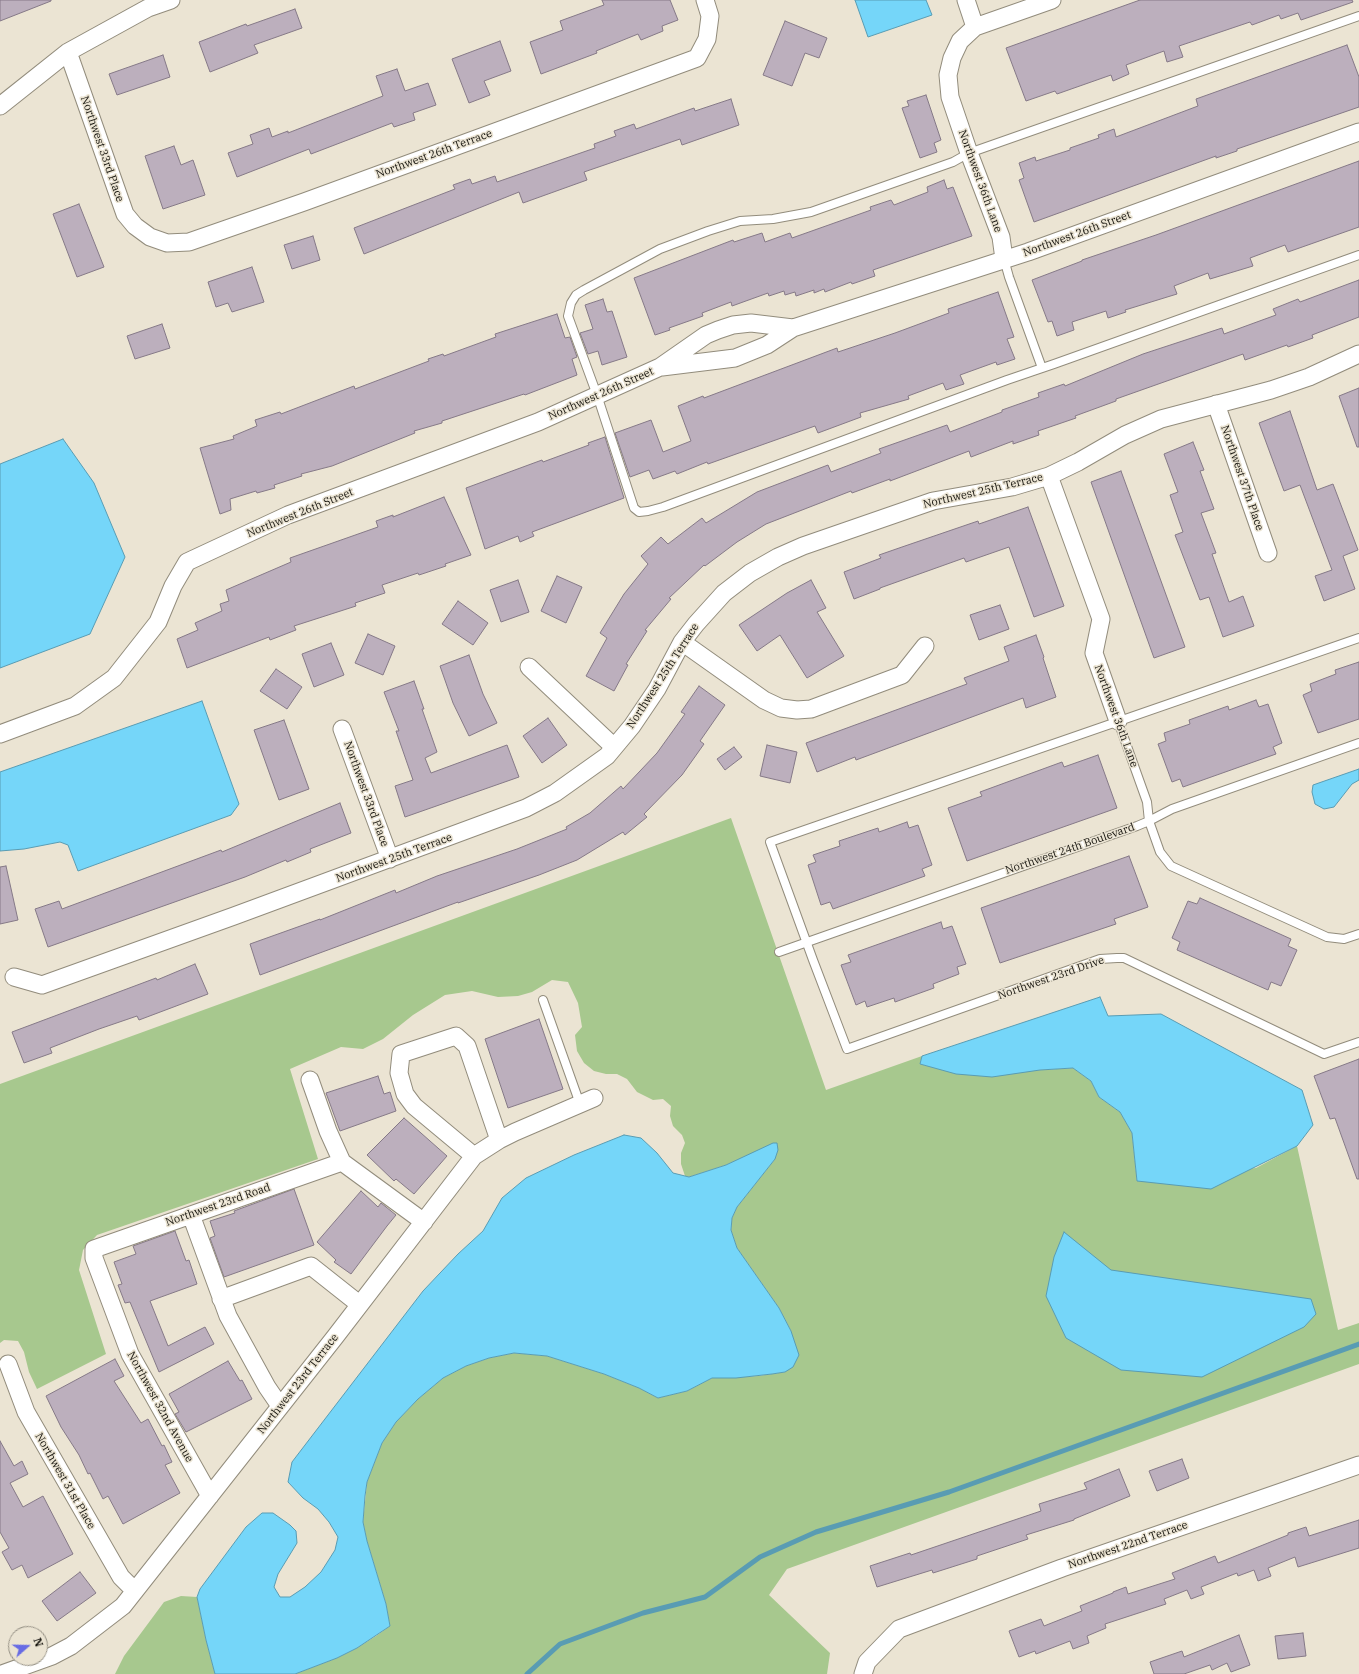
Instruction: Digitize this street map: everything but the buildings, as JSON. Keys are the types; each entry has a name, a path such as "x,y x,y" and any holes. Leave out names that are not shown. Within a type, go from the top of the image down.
{"street":[{"path":"0,106 68,52 148,8 170,0"},
{"name":"Northwest 26th Terrace","path":"150,237 167,242 189,242 304,202 697,58 707,39 710,16 704,0"},
{"path":"966,0 975,27 1052,0"},
{"name":"Northwest 36th Lane","path":"975,27 960,40 952,58 948,75 950,97 1001,236 1004,259"},
{"name":"Northwest 33rd Place","path":"68,52 125,214 135,226 150,237"},
{"name":"Northwest 26th Street","path":"660,367 735,358 767,345 793,328 1038,248 1359,132"},
{"name":"Northwest 26th Street","path":"0,734 75,706 114,678 158,622 173,586 187,562 288,515 538,422 660,367 706,335 733,325 751,323 793,328"},
{"name":"Northwest 25th Terrace","path":"14,977 42,985 526,808 555,793 581,776 607,756 632,726 657,689 682,642 696,624 724,593 750,573 778,557 803,546 933,502 1012,487 1049,476 1078,462 1125,435 1161,419 1271,390 1308,377 1359,354"},
{"name":"Northwest 37th Place","path":"1216,404 1268,553"},
{"name":"Northwest 36th Lane","path":"1049,476 1101,619 1094,653 1118,721"},
{"path":"682,642 764,700 781,708 797,710 811,709 902,675 925,646"},
{"path":"529,667 614,747"},
{"name":"Northwest 33rd Place","path":"342,729 390,859"},
{"path":"474,1156 414,1106 405,1094 399,1073 401,1054 456,1036 467,1046 499,1140"},
{"path":"310,1080 328,1131 342,1162 424,1222"},
{"name":"Northwest 23rd Terrace","path":"2,1674 52,1656 71,1646 123,1606 474,1156 499,1140 587,1101"},
{"name":"Northwest 23rd Road","path":"94,1249 342,1162"},
{"path":"191,1215 228,1316 267,1387 280,1406"},
{"name":"Northwest 32nd Avenue","path":"94,1249 94,1258 130,1354 210,1496"},
{"path":"221,1299 311,1266 359,1304"},
{"name":"Northwest 31st Place","path":"8,1364 26,1412 119,1574 135,1591"},
{"name":"Northwest 22nd Terrace","path":"863,1674 867,1662 899,1629 1062,1568 1359,1465"}],"lane":[{"path":"1359,16 969,152 953,162 811,212 773,219 740,221 708,230 660,249 584,290 576,295 571,303 568,316 597,395 634,508 639,512 664,507 1042,368 1359,255"},
{"name":"Northwest 36th Lane","path":"1004,259 1009,277 1042,368"},
{"path":"806,942 770,842 1359,638"},
{"name":"Northwest 36th Lane","path":"1118,721 1147,802 1149,821"},
{"name":"Northwest 24th Boulevard","path":"779,952 1149,821 1172,809 1359,743"},
{"path":"1149,821 1160,852 1171,866 1327,937 1344,939 1359,934"},
{"name":"Northwest 23rd Drive","path":"806,942 847,1049 1100,959 1117,958 1124,958 1324,1054 1359,1042"},
{"path":"543,1000 587,1101"}],"green space":[{"path":"731,818 826,1090 922,1056 920,1064 940,1069 1040,1070 1073,1068 1091,1081 1099,1097 1120,1112 1132,1133 1137,1181 1256,1168 1297,1146 1338,1330 1359,1323 1359,1364 787,1569 769,1595 830,1653 827,1674 295,1674 337,1658 357,1648 390,1626 386,1604 367,1541 363,1522 367,1482 382,1443 396,1422 418,1399 443,1378 466,1366 489,1358 514,1353 547,1356 604,1374 639,1388 658,1398 687,1391 712,1378 758,1376 785,1372 791,1331 779,1308 737,1248 731,1230 732,1218 737,1207 775,1159 747,1156 726,1165 689,1177 685,1176 681,1164 681,1153 685,1143 682,1135 673,1126 670,1116 671,1106 663,1099 653,1100 637,1092 627,1079 617,1074 606,1074 594,1071 584,1063 577,1051 575,1035 582,1027 578,1003 568,982 552,980 532,992 518,996 498,997 472,991 445,995 413,1015 383,1039 363,1049 341,1047 290,1069 318,1159 97,1235 83,1250 79,1270 106,1354 37,1389 29,1372 24,1352 18,1341 4,1340 0,1343 0,1084"},
{"path":"181,1596 197,1597 215,1674 115,1674 124,1656 164,1602"}],"water":[{"path":"855,0 926,0 932,15 868,37"},
{"path":"63,439 94,483 125,557 90,634 0,668 0,464"},
{"path":"202,701 239,804 231,815 78,871 68,845 60,842 24,849 0,851 0,772"},
{"path":"1359,769 1359,780 1352,784 1334,807 1324,809 1315,804 1312,792 1313,785"},
{"path":"1100,997 1108,1016 1161,1014 1302,1090 1313,1125 1297,1146 1211,1189 1137,1181 1132,1133 1120,1112 1099,1097 1091,1081 1073,1068 1040,1070 992,1077 956,1074 920,1064 922,1056"},
{"path":"624,1135 641,1138 657,1153 673,1173 689,1177 726,1165 773,1143 777,1143 778,1150 775,1159 737,1207 732,1218 731,1230 737,1248 779,1308 791,1331 799,1355 793,1367 785,1372 772,1374 736,1378 712,1378 687,1391 658,1398 639,1388 604,1374 547,1356 514,1353 489,1358 466,1366 443,1378 418,1399 396,1422 382,1443 367,1482 363,1522 367,1541 386,1604 390,1626 357,1648 337,1658 295,1674 215,1674 197,1597 200,1589 246,1527 262,1513 273,1513 296,1531 297,1543 278,1574 274,1587 280,1597 290,1597 305,1587 321,1572 335,1550 338,1537 329,1522 318,1509 303,1498 288,1482 292,1462 423,1291 458,1254 483,1231 502,1198 526,1178 574,1155"},
{"path":"1064,1232 1111,1270 1311,1299 1316,1314 1304,1327 1202,1377 1121,1370 1066,1338 1046,1296 1054,1257"}],"waterway":[{"path":"527,1674 560,1644 643,1613 705,1597 760,1557 816,1532 949,1492 1359,1344"}]}
